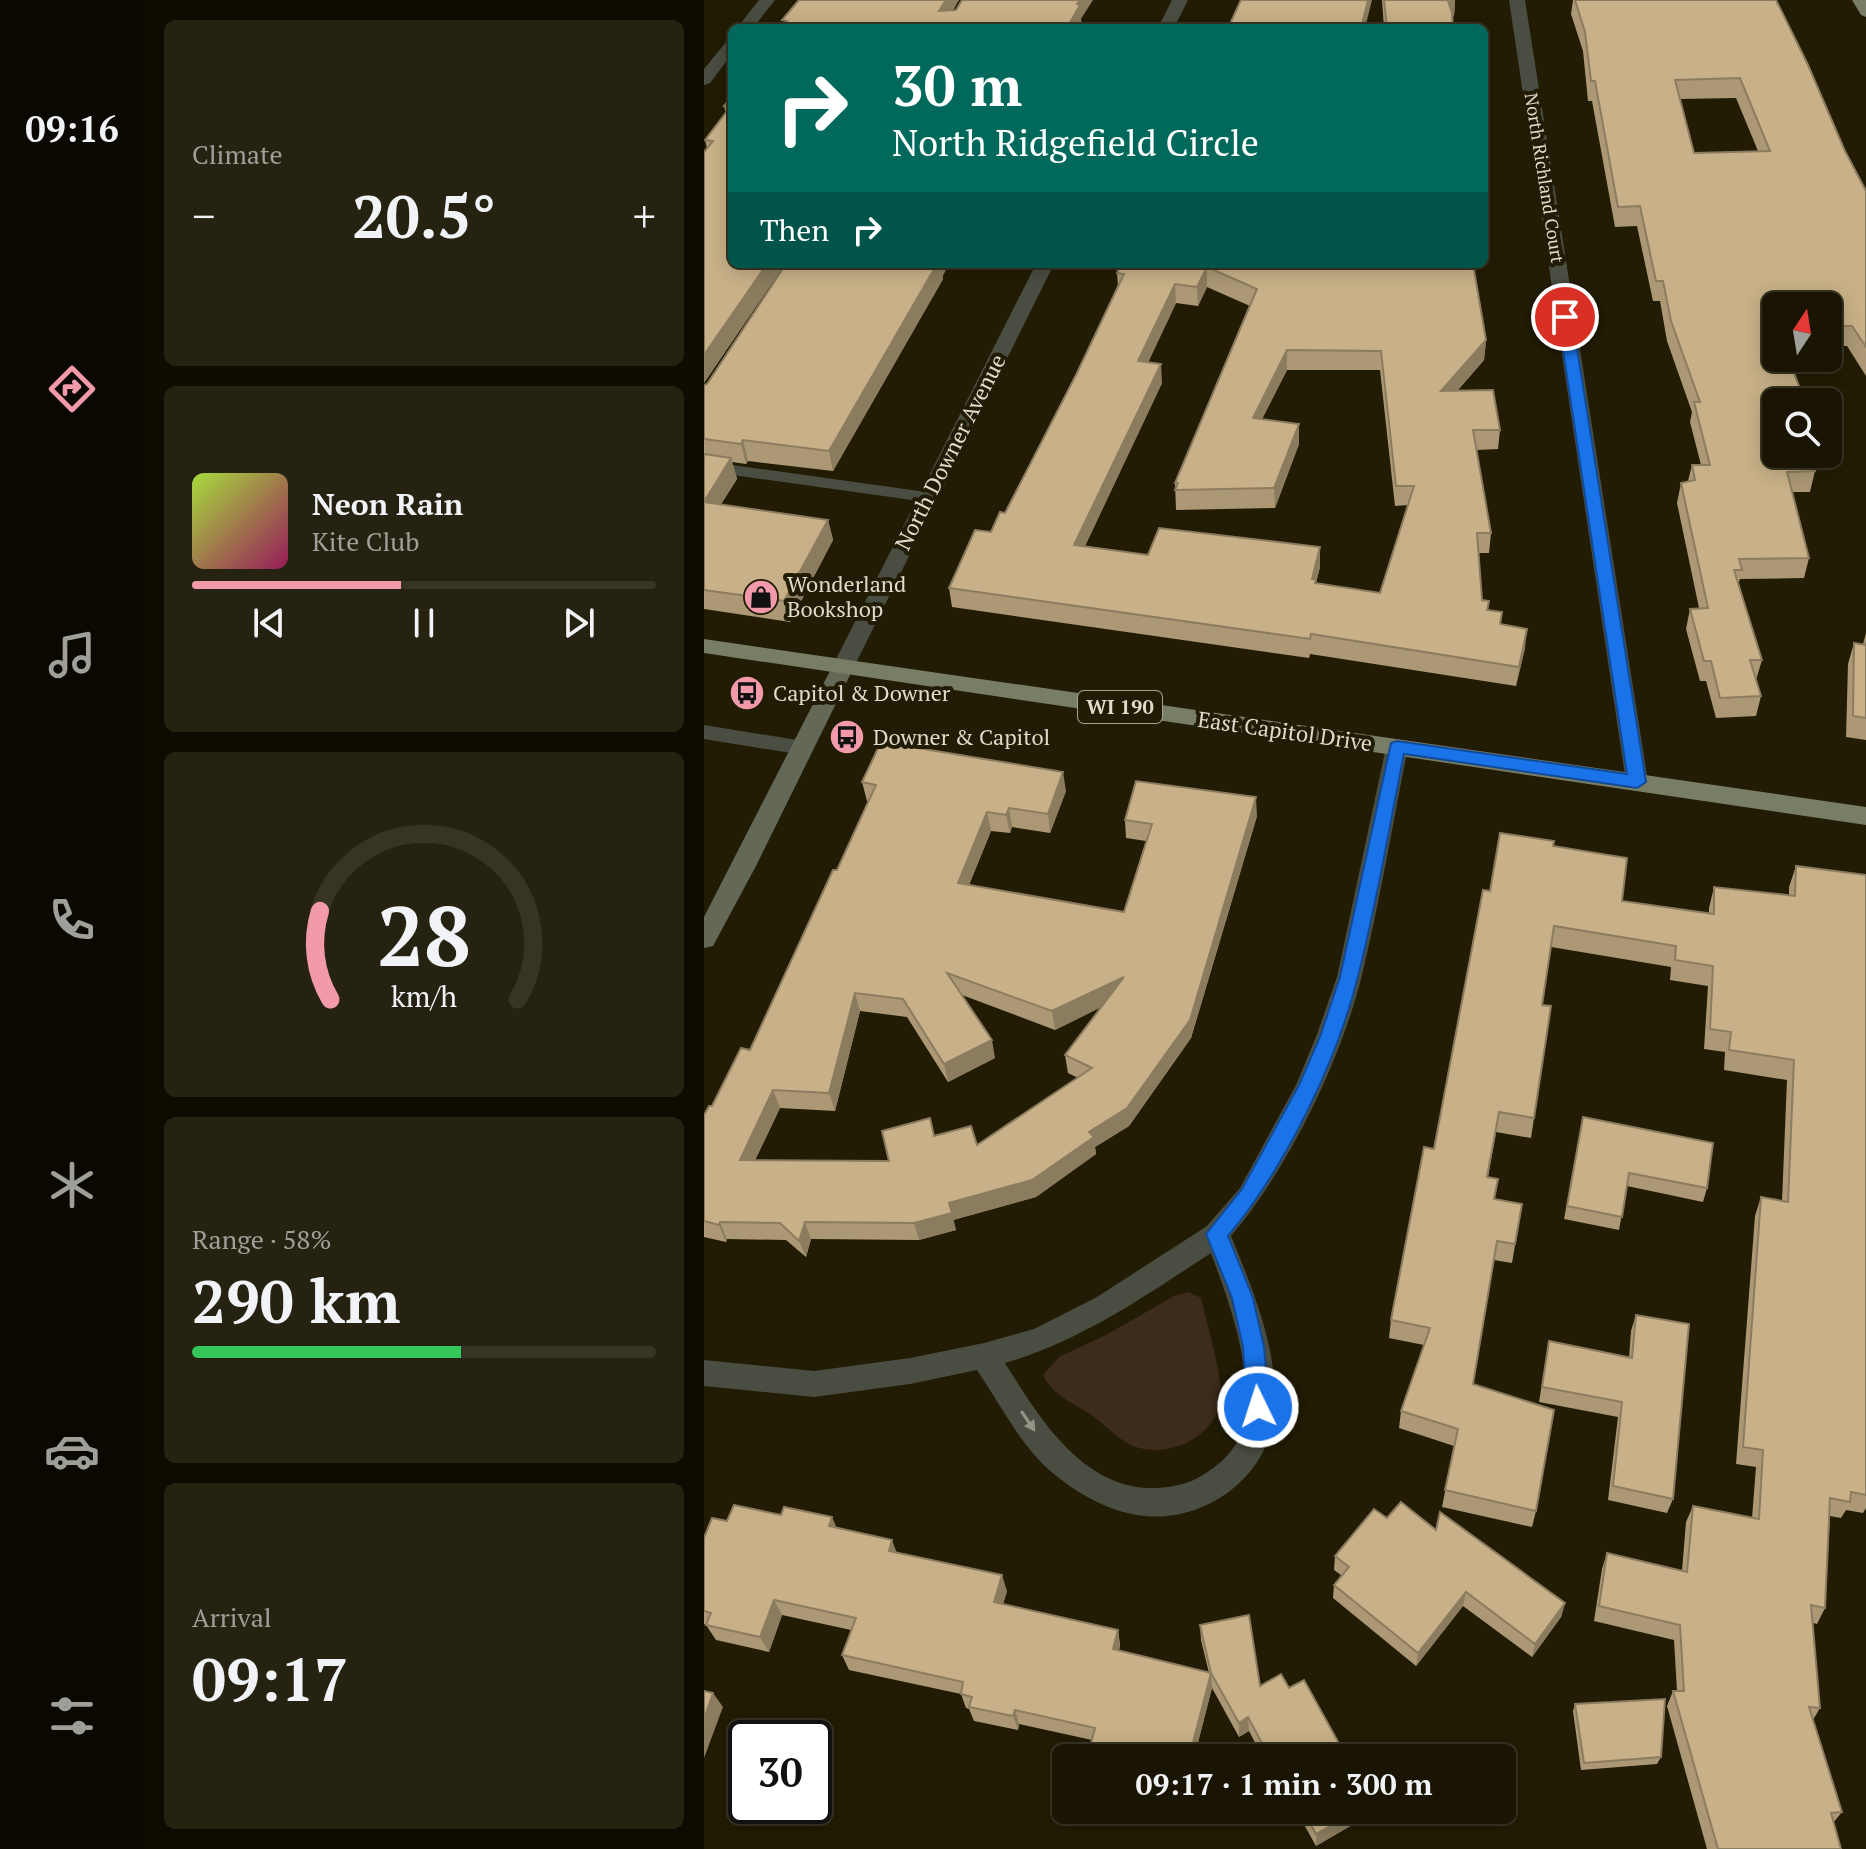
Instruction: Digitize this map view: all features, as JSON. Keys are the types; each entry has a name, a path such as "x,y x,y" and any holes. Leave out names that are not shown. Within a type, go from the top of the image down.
{"main road":[{"path":"1860,0 1866,12"},
{"name":"East Capitol Drive","path":"704,646 1866,816"}],"street":[{"path":"748,24 767,0"},
{"path":"1168,24 1180,0"},
{"name":"North Richland Court","path":"1517,0 1637,782"},
{"path":"704,80 728,49"},
{"name":"North Downer Avenue","path":"704,939 1043,268"},
{"path":"704,1373 814,1384 910,1371 984,1356 1040,1340 1107,1306 1217,1234 1257,1183 1308,1088 1329,1037 1349,977 1397,747"},
{"path":"984,1356 1047,1449 1094,1485 1130,1500 1160,1501 1196,1496 1234,1473 1253,1447 1258,1423 1253,1347 1242,1298 1217,1234"}],"lane":[{"path":"704,466 926,497"},
{"path":"704,732 803,748"}],"shaded area":[{"path":"1189,1292 1201,1298 1221,1386 1218,1410 1202,1433 1190,1441 1162,1450 1133,1446 1058,1394 1047,1382 1043,1375 1059,1357 1106,1335 1174,1296"}],"building":[{"path":"799,0 946,0 939,11 956,10 962,0 1080,0 1069,24 785,24 787,21 782,20"},
{"path":"1241,0 1368,0 1362,24 1230,24"},
{"path":"1384,0 1450,0 1453,24 1387,24"},
{"path":"1575,0 1776,0 1866,191 1866,347 1852,326 1842,326 1842,292 1762,292 1762,372 1794,372 1800,388 1762,388 1762,468 1814,468 1815,471 1787,472 1809,558 1739,559 1742,570 1734,570 1762,660 1750,660 1761,696 1720,698 1711,661 1704,661 1690,609 1708,608 1681,483 1695,480 1692,465 1710,465 1694,402 1700,402 1671,321 1663,281 1656,281 1640,206 1618,207 1595,81 1591,81 1585,32","holes":["1740,78 1770,151 1694,153 1675,80"]},
{"path":"728,110 728,268 764,268 704,355 704,152 713,141 705,140"},
{"path":"783,268 935,268 829,451 743,440 741,444 704,439 704,385"},
{"path":"1119,268 1206,268 1197,287 1175,284 1138,361 1161,364 1074,545 1148,555 1159,528 1320,547 1312,579 1316,579 1315,583 1380,593 1414,486 1396,486 1381,351 1287,350 1253,418 1299,424 1274,488 1175,490 1178,483 1175,483 1257,289 1209,268 1474,268 1486,340 1441,391 1493,390 1500,430 1473,430 1491,533 1477,533 1482,600 1489,601 1487,610 1502,612 1500,624 1527,629 1519,667 1311,634 1310,639 949,588 975,530 991,532 1000,512 1005,513 1124,274 1117,273"},
{"path":"704,454 731,458 704,502"},
{"path":"704,502 828,520 784,601 704,590"},
{"path":"1854,643 1866,645 1866,718 1853,716"},
{"path":"881,742 1063,772 1048,814 1009,808 1006,815 987,812 958,883 1124,912 1152,824 1125,820 1136,781 1256,797 1190,1020 1127,1108 1089,1132 1094,1137 1032,1180 949,1203 952,1213 914,1223 805,1222 799,1241 780,1223 720,1222 719,1225 704,1221 704,1115 712,1106 741,1048 750,1050 833,870 837,870 876,785 862,782","holes":["947,973 1052,1011 1124,977 1065,1055 1092,1068 977,1145 971,1126 934,1136 930,1118 882,1131 889,1161 740,1160 773,1090 829,1093 855,993 903,999 944,1064 992,1040"]},
{"path":"1500,833 1554,841 1553,846 1627,858 1622,901 1714,914 1714,887 1795,896 1796,866 1866,875 1866,1495 1851,1492 1850,1502 1830,1498 1825,1608 1811,1605 1820,1708 1809,1707 1842,1812 1831,1813 1841,1849 1718,1849 1673,1691 1684,1691 1680,1625 1599,1606 1607,1553 1687,1572 1693,1506 1759,1519 1763,1450 1743,1447 1761,1197 1788,1202 1794,1060 1729,1050 1731,1032 1710,1029 1713,966 1675,960 1676,946 1554,926 1542,1005 1551,1006 1534,1118 1499,1112 1487,1177 1498,1179 1494,1199 1522,1204 1515,1244 1497,1241 1473,1384 1554,1410 1536,1511 1445,1490 1458,1429 1401,1411 1430,1328 1391,1320 1424,1147 1434,1149 1483,890 1490,891"},
{"path":"1583,1117 1713,1143 1707,1188 1629,1173 1622,1217 1567,1206"},
{"path":"1636,1315 1689,1324 1673,1499 1613,1486 1622,1402 1542,1387 1549,1341 1632,1358"},
{"path":"1401,1502 1436,1530 1440,1512 1565,1603 1535,1644 1466,1592 1418,1653 1334,1585 1349,1567 1335,1556 1374,1509 1387,1518"},
{"path":"734,1505 781,1515 784,1507 832,1517 829,1526 892,1540 889,1551 1002,1575 994,1602 1118,1630 1113,1649 1211,1673 1193,1744 1091,1744 1095,1728 1015,1710 1013,1716 969,1707 972,1697 961,1694 963,1682 842,1655 856,1618 774,1600 760,1637 706,1625 711,1613 704,1611 704,1538 712,1518 727,1521"},
{"path":"1249,1615 1260,1686 1281,1674 1289,1688 1304,1680 1339,1744 1262,1744 1248,1717 1239,1723 1211,1673 1200,1625"},
{"path":"704,1691 713,1693 704,1719"},
{"path":"1665,1699 1661,1757 1584,1763 1575,1704"},
{"path":"1311,1824 1334,1824 1316,1834"}],"place":[{"name":"Wonderland Bookshop","path":"761,597"},
{"name":"Capitol & Downer","path":"747,693"},
{"name":"Downer & Capitol","path":"847,737"}],"route":[{"path":"1258,1407 1253,1347 1242,1298 1217,1234 1249,1196 1308,1088 1329,1037 1349,977 1397,747 1637,782 1565,317"}]}
